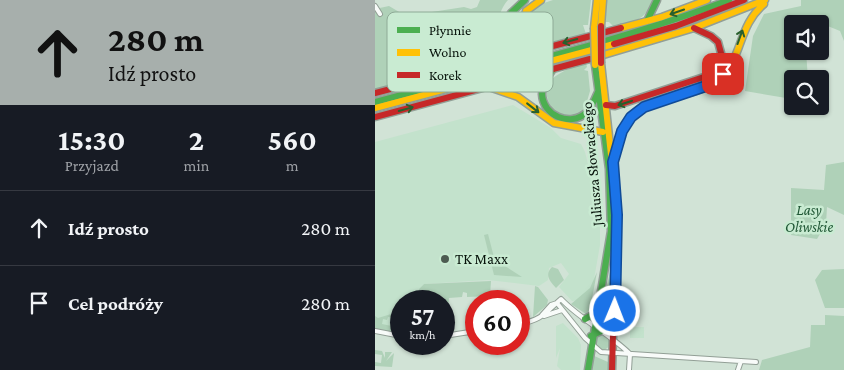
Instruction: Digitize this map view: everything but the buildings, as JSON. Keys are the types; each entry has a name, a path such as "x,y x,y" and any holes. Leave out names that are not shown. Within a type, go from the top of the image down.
{"main road":[{"path":"512,12 525,0"},
{"path":"525,12 528,7 541,0"},
{"name":"Juliusza Słowackiego","path":"591,340 611,233 611,198 598,92 597,0"},
{"name":"Juliusza Słowackiego","path":"598,27 603,0"},
{"path":"647,21 657,0"},
{"path":"553,46 647,21 707,0"},
{"path":"553,54 674,21 729,0"},
{"path":"553,60 692,21 744,0"},
{"path":"553,69 694,28 765,0"},
{"path":"613,162 622,131 637,112 652,102 709,85 723,74 733,58 745,24 755,10 770,0"},
{"path":"606,105 615,106 704,77 714,70 721,58 718,43 709,34 694,28"},
{"name":"Juliusza Słowackiego","path":"598,64 606,105 613,162 617,225 613,353"},
{"path":"375,102 412,92"},
{"path":"375,108 435,92"},
{"path":"375,117 470,92"},
{"path":"504,92 518,97 555,123 603,132"},
{"path":"543,92 548,110 558,117 568,119 582,116 589,109 598,92"},
{"path":"585,319 596,313"},
{"path":"589,370 591,340 603,330"},
{"path":"612,370 613,353"}],"street":[{"path":"375,6 381,14"},
{"path":"541,317 551,305 561,299 593,325 614,338 630,354 629,370"},
{"path":"557,303 591,340 597,351 756,362"},
{"path":"530,320 563,310"},
{"path":"375,331 390,334"},
{"path":"738,370 741,361"}],"shaded area":[{"path":"513,105 551,128 561,138 581,144 585,152 600,212 600,245 593,285 582,300 572,301 559,287 569,274 561,263 549,268 548,280 539,286 488,280 424,284 419,290 390,290 390,326 375,324 375,142"},
{"path":"563,323 578,338 581,345 580,370 561,370 557,366 560,348 556,358 556,326"},
{"path":"630,327 644,327 644,338 630,338"}],"green space":[{"path":"480,0 508,0 501,12 432,12 464,7 471,9 477,7"},
{"path":"553,0 591,0 588,25 583,25 586,34 553,42 553,12 529,12 541,4"},
{"path":"606,0 654,0 643,16 614,27 609,22 604,22"},
{"path":"801,0 844,0 844,41 840,31 829,27 829,15 784,15 784,60 807,60 807,70 784,70 784,98 745,91 753,36 764,14 801,6"},
{"path":"389,6 399,12 387,12 387,86 375,89 375,9"},
{"path":"586,63 587,67 584,70 588,71 590,91 586,105 588,106 581,112 573,115 556,114 549,102 547,92 553,92 553,78"},
{"name":"Lasy Oliwskie","path":"844,162 844,215 827,207 826,224 817,239 791,235 791,188 824,190 826,165"},
{"path":"488,234 496,265 502,264 522,277 494,275 484,235"},
{"path":"612,241 611,333 598,324 610,272"},
{"path":"552,267 558,269 564,280 556,288 548,275"},
{"name":"Lasy Oliwskie","path":"844,269 844,308 825,308 815,280 822,270"},
{"path":"597,272 590,309 586,314 571,304 590,288"},
{"path":"491,281 490,290 465,290 462,297 455,298 455,290 419,290 424,284"},
{"path":"535,286 538,287 548,300 547,305 533,317"},
{"path":"390,314 387,320 383,319 382,324 390,326 390,332 375,329 375,316 378,318"},
{"path":"825,315 844,316 844,370 759,370 762,360 810,347 811,325 825,325"},
{"path":"602,334 610,342 602,350 594,342"},
{"path":"375,350 382,351 385,358 385,352 390,352 386,361 394,355 392,367 375,366 375,362 381,363 382,355 375,354"},
{"path":"592,355 608,362 608,370 591,370"}],"traffic: fast":[{"path":"512,12 525,0"},
{"path":"647,21 657,0"},
{"path":"553,56 642,30 729,0"},
{"path":"588,370 611,231 609,169 595,65"},
{"path":"375,102 414,92"},
{"path":"542,92 547,108 558,117 565,119 573,119 586,113 598,92"},
{"path":"585,319 596,313"},
{"path":"591,336 603,330"}],"traffic: slow":[{"path":"526,12 541,0"},
{"path":"594,28 597,0"},
{"path":"601,26 603,0"},
{"path":"621,28 662,17 707,0"},
{"path":"590,59 694,28 765,0"},
{"path":"613,162 622,131 627,122 637,112 648,105 699,90 722,76 734,59 749,22 764,4"},
{"path":"594,28 595,65"},
{"path":"553,60 614,44"},
{"path":"601,63 616,201 615,263"},
{"path":"375,108 435,92"},
{"path":"504,92 518,97 554,123 603,132"}],"traffic: jam":[{"path":"614,44 676,26 744,0"},
{"path":"601,26 601,63"},
{"path":"553,46 621,28"},
{"path":"606,105 615,106 704,77 714,69 721,53 718,42 711,36 694,28"},
{"path":"553,69 590,59"},
{"path":"375,93 387,90"},
{"path":"375,117 468,92"},
{"path":"612,370 615,263"}],"place":[{"name":"TK Maxx","path":"445,259"}],"route":[{"path":"615,311 617,215 613,162 622,131 631,117 652,102 709,85 723,74"}]}
